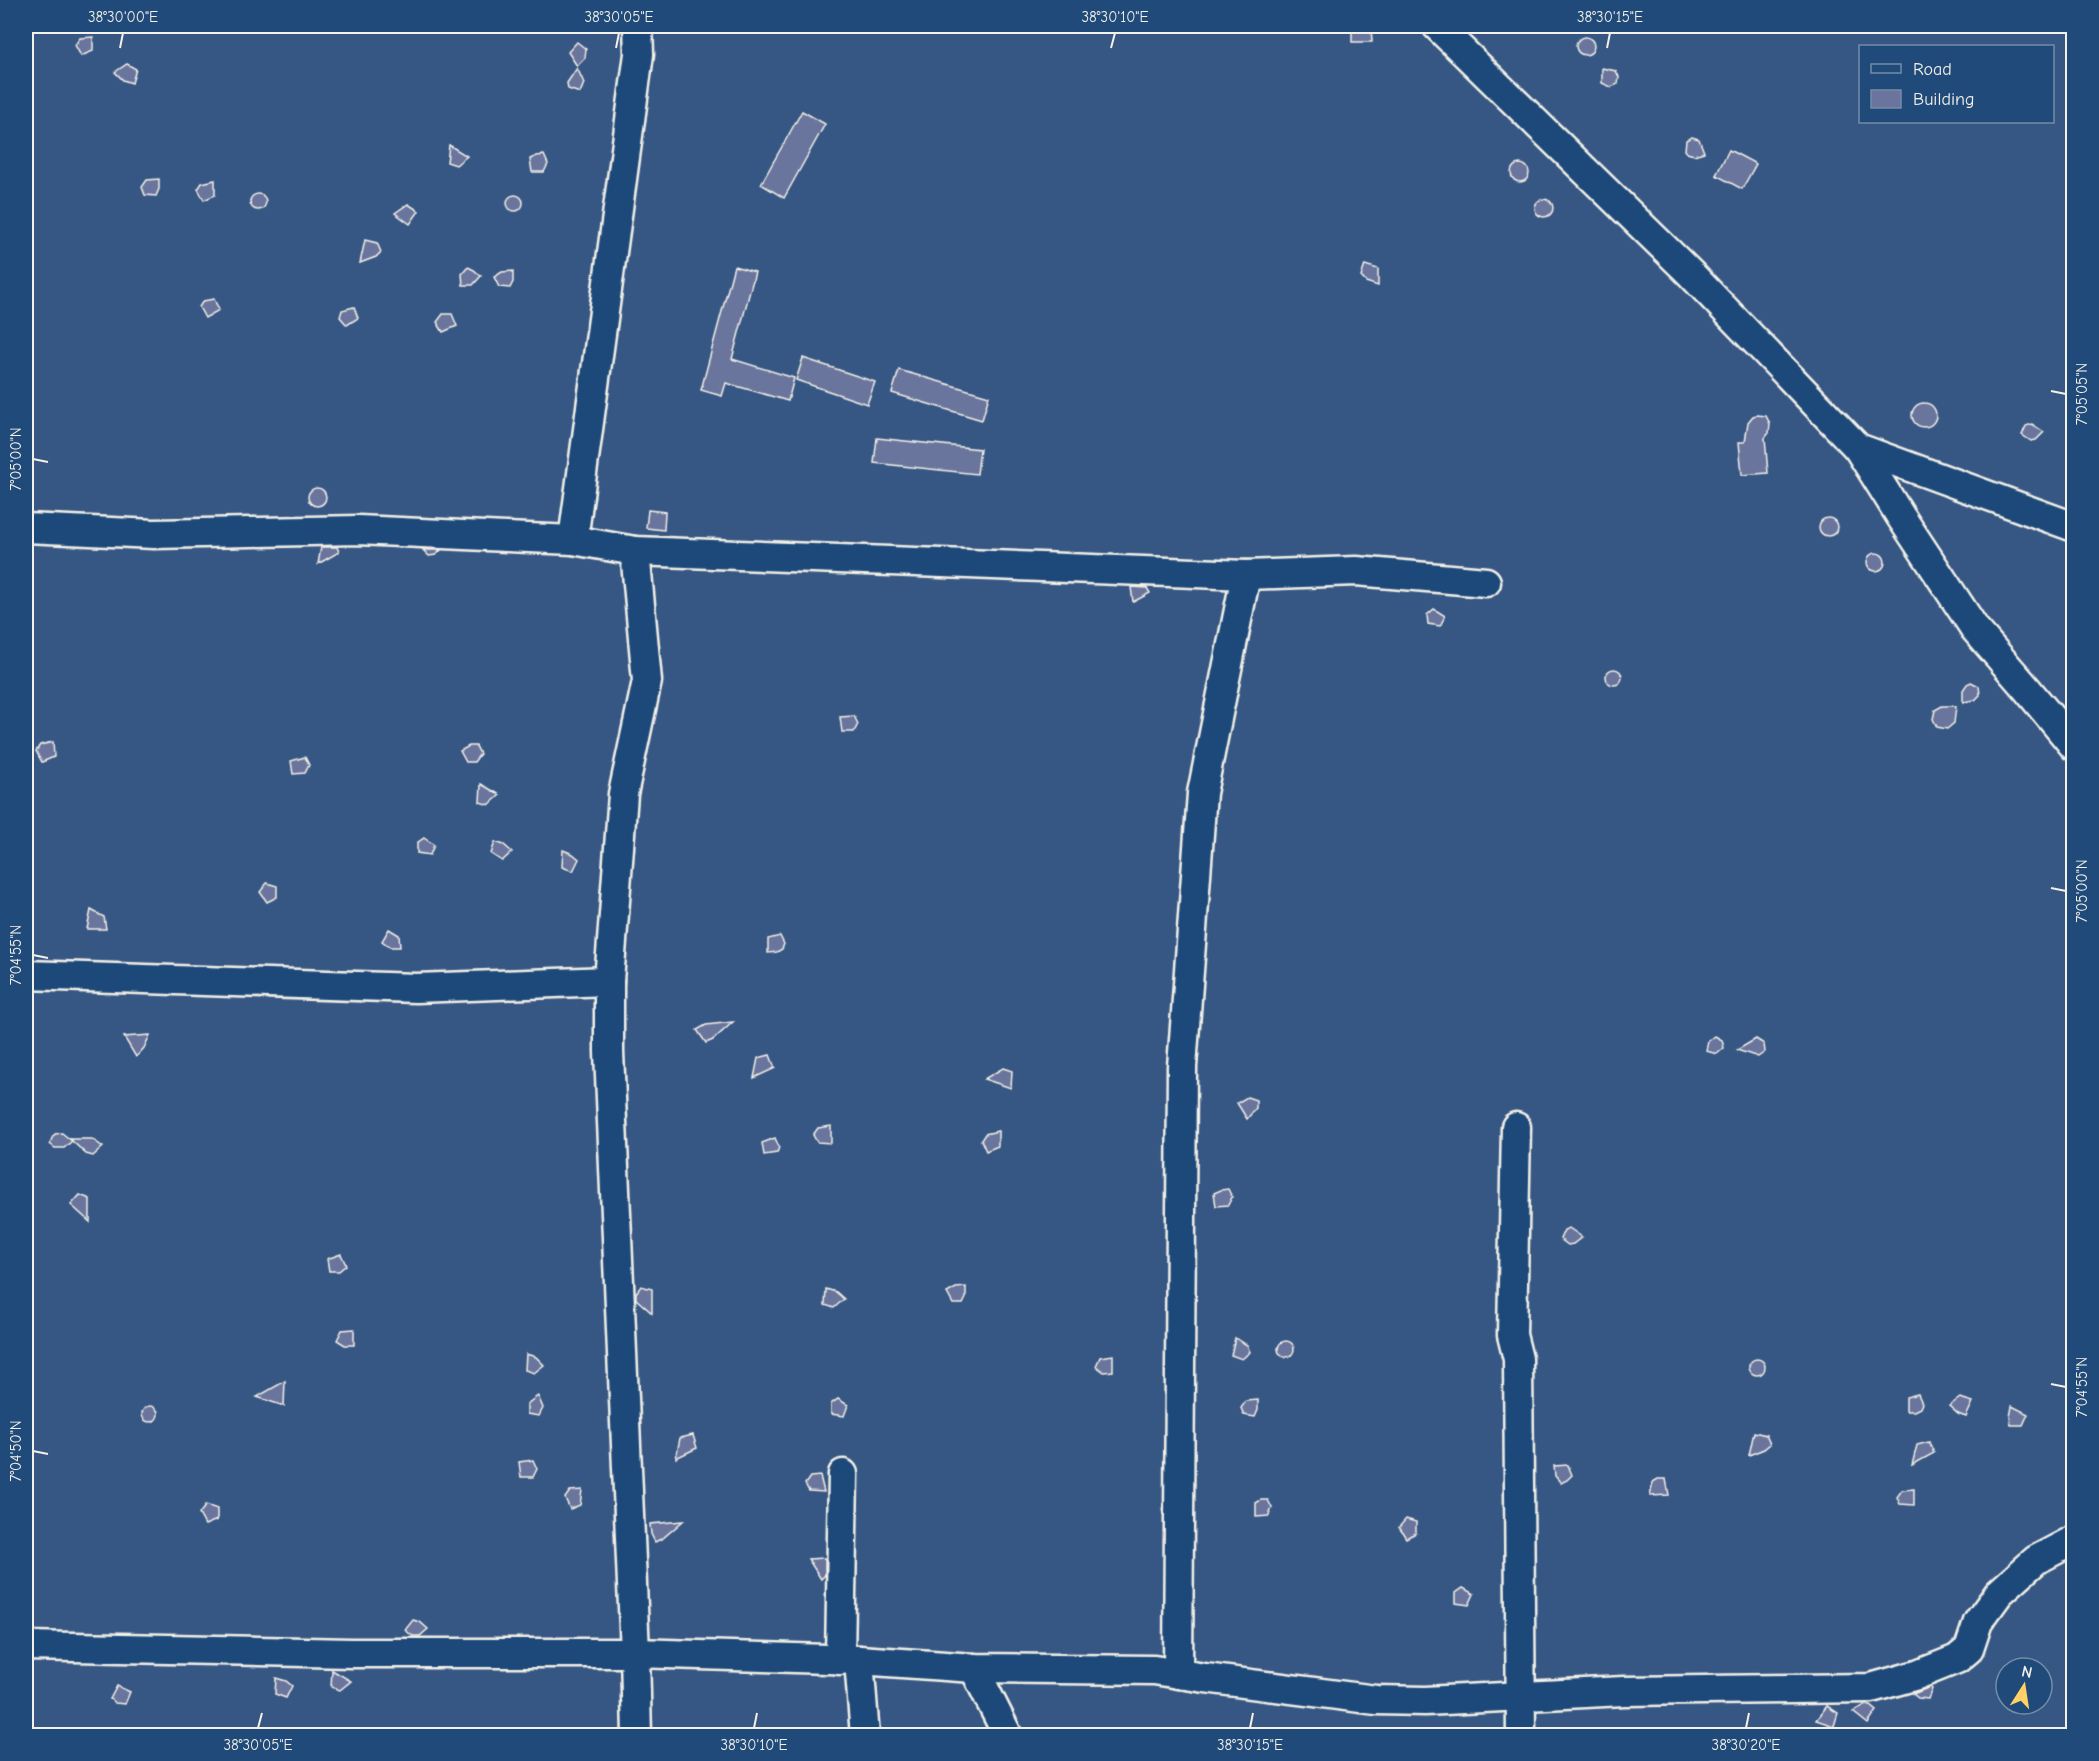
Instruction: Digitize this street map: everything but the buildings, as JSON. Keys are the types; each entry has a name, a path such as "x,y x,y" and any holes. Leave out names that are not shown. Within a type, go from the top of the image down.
{"street":[{"path":"573,540 639,54 638,26"},
{"path":"1437,26 1690,273 1858,448 1975,629 2073,746"},
{"path":"1858,448 2073,527"},
{"path":"26,528 154,534 358,530 573,540 635,551 1246,575 1356,571 1486,582"},
{"path":"635,551 647,681 623,794 609,981 609,1052 637,1736"},
{"path":"1178,1674 1182,1067 1202,793 1246,575"},
{"path":"26,975 416,988 609,981"},
{"path":"1516,1127 1512,1335 1518,1359 1521,1736"},
{"path":"843,1474 849,1660 865,1736"},
{"path":"26,1646 351,1653 635,1653 849,1660 974,1668 1154,1670 1376,1700 1425,1701 1636,1691 1871,1688 1917,1675 1957,1659 1969,1649 1978,1622 1999,1593 2036,1560 2073,1540"},
{"path":"974,1668 1008,1736"}]}
